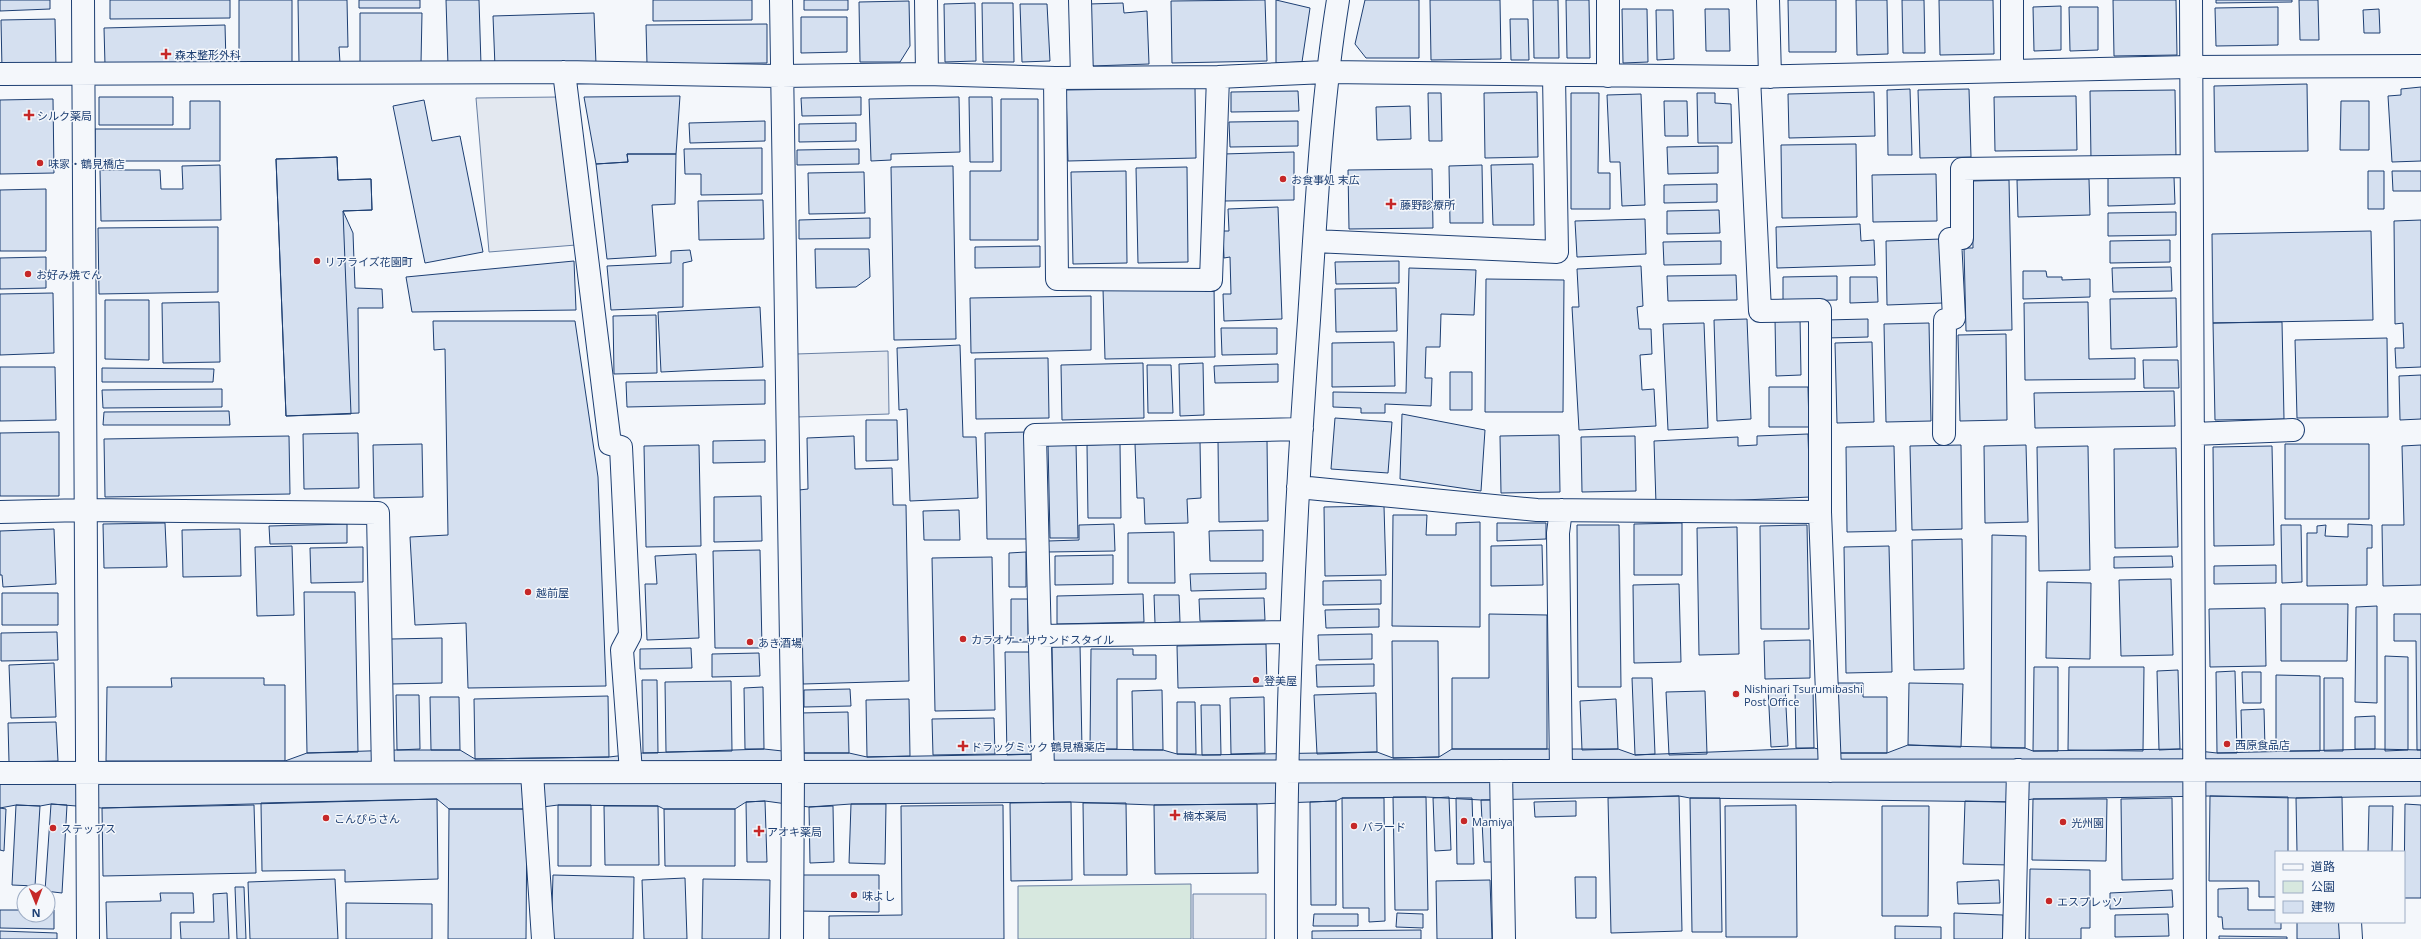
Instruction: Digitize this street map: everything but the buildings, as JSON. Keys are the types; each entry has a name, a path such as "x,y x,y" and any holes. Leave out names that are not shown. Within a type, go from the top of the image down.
{"street":[{"path":"83,0 88,939"},
{"path":"781,0 793,772 792,939"},
{"path":"926,0 927,74"},
{"path":"1080,0 1082,78"},
{"path":"1286,939 1291,632 1298,487 1326,72 1338,0"},
{"path":"1608,0 1608,76"},
{"path":"1768,0 1759,77 1760,311 1820,310 1820,512 1830,770"},
{"path":"2012,0 2012,71"},
{"path":"2191,0 2190,67 2196,770 2195,939"},
{"path":"0,74 564,72 781,76 927,74 1082,78 1218,77 1326,72 1554,76 1759,77 2190,67 2421,66"},
{"path":"564,72 610,444 621,447 630,636 622,650 631,772"},
{"path":"1314,242 1557,252 1554,76"},
{"path":"1055,78 1057,279 1211,280 1218,77"},
{"path":"1944,434 1945,320 1954,318 1950,239 1962,238 1962,169 2191,166"},
{"path":"1043,772 1035,435 1302,429"},
{"path":"2193,434 2293,430"},
{"path":"1298,487 1537,510 1820,512"},
{"path":"0,512 86,510 378,513 383,772"},
{"path":"1560,510 1558,533 1561,771"},
{"path":"1040,636 1291,632"},
{"path":"2014,939 2018,770"},
{"path":"0,773 2421,770"},
{"path":"1502,771 1504,939"},
{"path":"532,773 543,939"},
{"path":"2350,923 2351,939"}],"green space":[{"path":"1191,884 1191,939 1018,939 1018,886"}],"shaded area":[{"path":"558,97 576,245 489,252 476,98"},
{"path":"888,351 889,414 797,417 796,354"},
{"path":"1193,894 1266,894 1266,939 1193,939"}],"place":[{"name":"森本整形外科","path":"166,54"},
{"name":"シルク薬局","path":"29,115"},
{"name":"味家・鶴見橋店","path":"40,163"},
{"name":"お食事処 末広","path":"1283,179"},
{"name":"藤野診療所","path":"1391,204"},
{"name":"リアライズ花園町","path":"317,261"},
{"name":"お好み焼でん","path":"28,274"},
{"name":"越前屋","path":"528,592"},
{"name":"カラオケ・サウンドスタイル","path":"963,639"},
{"name":"あき酒場","path":"750,642"},
{"name":"登美屋","path":"1256,680"},
{"name":"Nishinari Tsurumibashi Post Office","path":"1736,694"},
{"name":"西原食品店","path":"2227,744"},
{"name":"ドラッグミック 鶴見橋薬店","path":"963,746"},
{"name":"楠本薬局","path":"1175,815"},
{"name":"こんぴらさん","path":"326,818"},
{"name":"Mamiya","path":"1464,821"},
{"name":"光州園","path":"2063,822"},
{"name":"バラード","path":"1354,826"},
{"name":"ステップス","path":"53,828"},
{"name":"アオキ薬局","path":"759,831"},
{"name":"味よし","path":"854,895"},
{"name":"エスプレッソ","path":"2049,901"}]}
